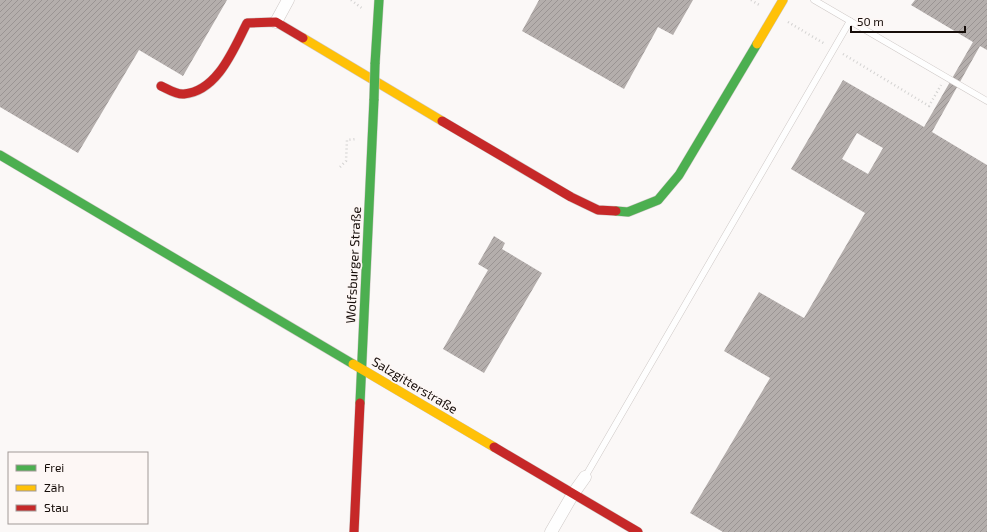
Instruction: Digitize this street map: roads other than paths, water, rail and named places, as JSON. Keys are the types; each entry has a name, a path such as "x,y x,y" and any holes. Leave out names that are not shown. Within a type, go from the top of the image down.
{"street":[{"path":"276,22 288,0"},
{"name":"Wolfsburger Straße","path":"354,532 379,0"},
{"path":"161,86 183,94 199,90 214,79 247,23 276,22 571,197 598,210 628,212 658,200 679,175 783,0"},
{"name":"Salzgitterstraße","path":"0,155 638,532"},
{"path":"551,532 573,494 585,477"}],"lane":[{"path":"814,0 987,101"},
{"path":"585,477 850,21"}]}
